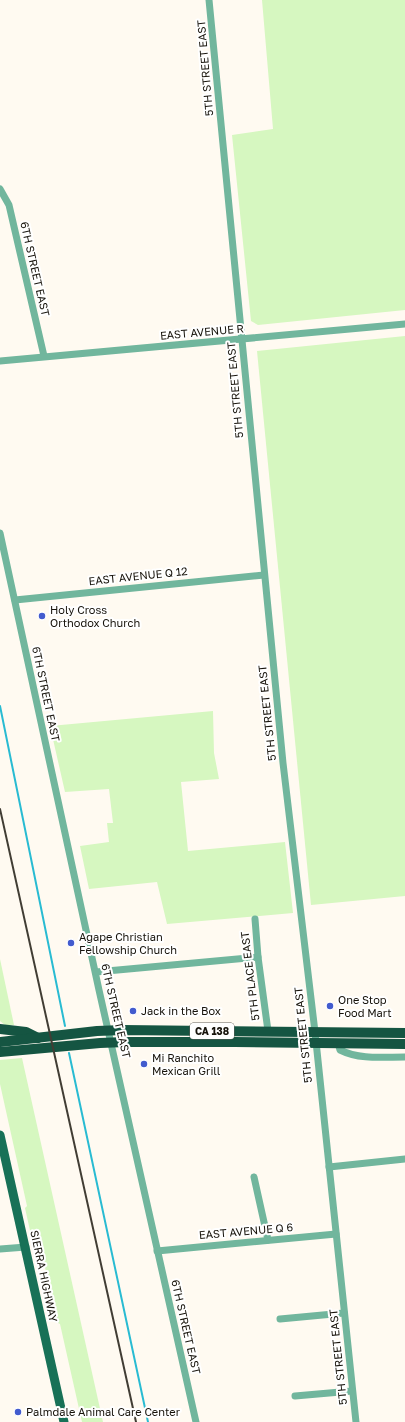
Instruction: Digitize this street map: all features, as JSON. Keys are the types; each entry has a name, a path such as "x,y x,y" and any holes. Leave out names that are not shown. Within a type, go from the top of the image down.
{"highway":[{"path":"0,1030 26,1032 38,1038"},
{"name":"CA 138","path":"0,1042 109,1031 405,1033"},
{"name":"CA 138","path":"0,1052 112,1043 405,1044"}],"main road":[{"name":"SIERRA HIGHWAY","path":"0,1135 3,1159 26,1247 64,1422"}],"street":[{"name":"5TH STREET EAST","path":"209,0 290,833 315,1032 356,1422"},
{"name":"6TH STREET EAST","path":"0,189 9,205 44,356"},
{"name":"EAST AVENUE R","path":"0,361 405,324"},
{"name":"6TH STREET EAST","path":"0,533 196,1422"},
{"name":"EAST AVENUE Q 12","path":"14,600 264,575"},
{"name":"5TH PLACE EAST","path":"255,919 258,957 268,1031"},
{"path":"96,972 258,957"},
{"path":"338,1043 340,1050 360,1057 405,1058"},
{"path":"329,1167 405,1159"},
{"path":"254,1177 268,1240"},
{"name":"EAST AVENUE Q 6","path":"158,1251 336,1234"},
{"path":"0,1249 26,1247"},
{"path":"280,1319 344,1314"},
{"path":"295,1396 352,1391"}],"green space":[{"path":"262,0 405,0 405,310 258,325 251,321 232,135 273,129"},
{"path":"405,336 405,896 311,905 257,351"},
{"path":"213,711 214,753 219,779 181,782 188,851 285,842 293,913 167,924 157,882 89,889 80,846 109,842 107,823 113,823 109,789 65,792 50,726"},
{"path":"0,959 14,1025 5,1025 0,1021"},
{"path":"22,1058 103,1422 82,1422 60,1324 58,1323 39,1242 31,1235 25,1208 27,1206 0,1084 0,1060"}],"waterway":[{"path":"0,706 65,1026"},
{"path":"69,1053 148,1422"}],"railway":[{"path":"0,809 136,1422"}],"place":[{"name":"Holy Cross Orthodox Church","path":"42,616"},
{"name":"Agape Christian Fellowship Church","path":"71,943"},
{"name":"One Stop Food Mart","path":"330,1006"},
{"name":"Jack in the Box","path":"133,1011"},
{"name":"Mi Ranchito Mexican Grill","path":"144,1064"},
{"name":"Palmdale Animal Care Center","path":"18,1412"}]}
